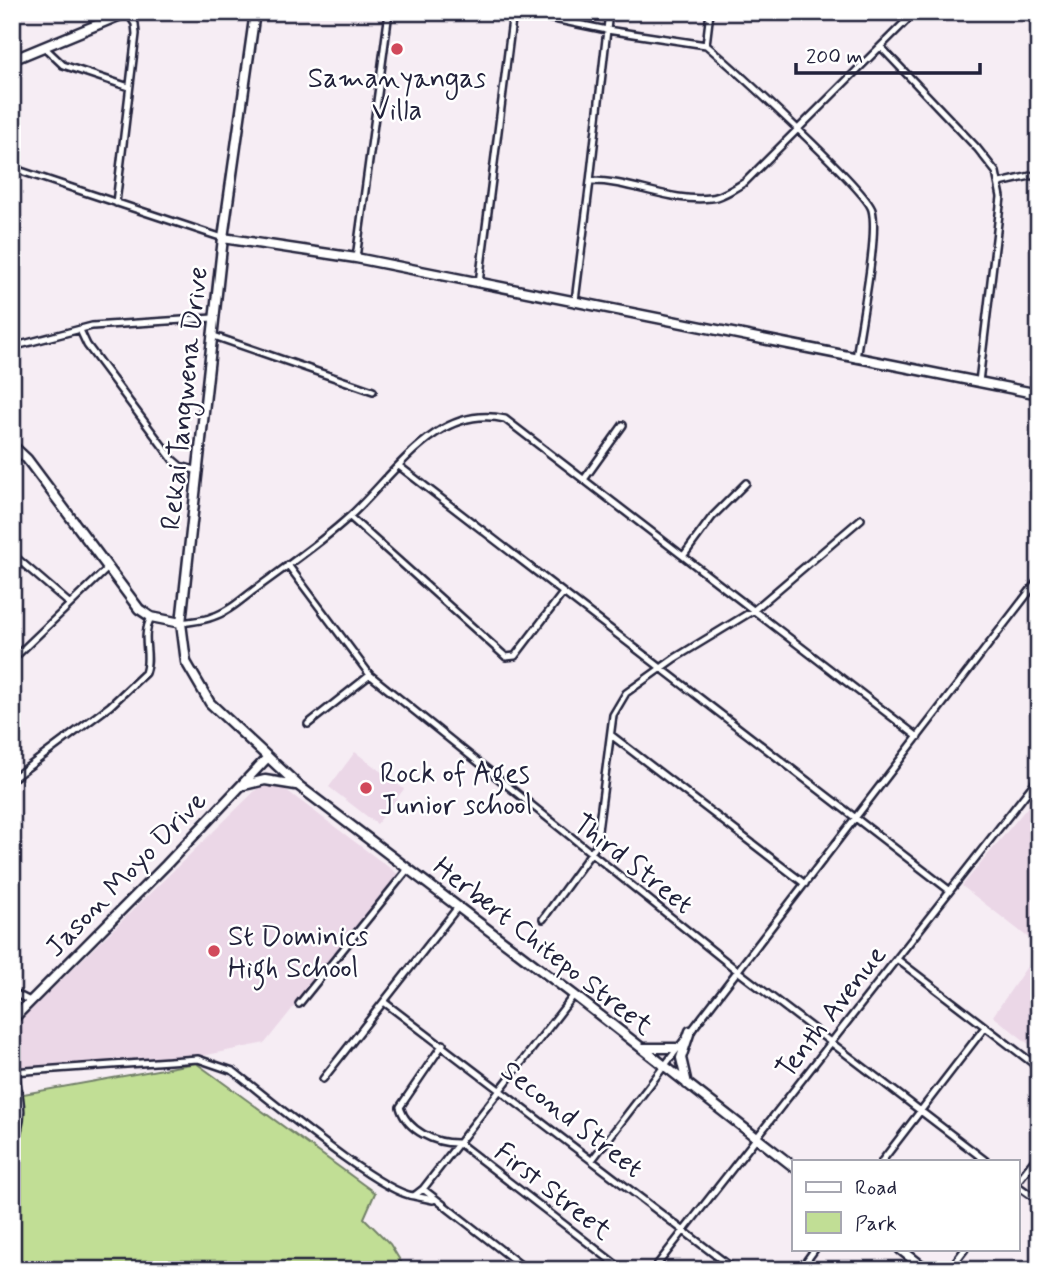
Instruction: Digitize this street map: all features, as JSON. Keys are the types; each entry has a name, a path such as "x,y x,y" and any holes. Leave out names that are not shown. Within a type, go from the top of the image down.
{"main road":[{"path":"12,60 128,12"},
{"name":"Rekai Tangwena Drive","path":"255,12 213,318 181,623 186,662 210,703 268,757"},
{"path":"1027,12 1039,23"},
{"path":"223,238 356,258 1039,394"},
{"path":"12,445 139,609 151,617 181,623"},
{"name":"Herbert Chitepo Street","path":"268,757 299,786 574,995 792,1165"},
{"name":"Jason Moyo Drive","path":"12,1020 268,757"},
{"path":"232,794 257,781 280,780 299,786"},
{"path":"687,1084 681,1058 690,1031"},
{"path":"642,1048 676,1048"},
{"path":"901,1250 927,1270"}],"street":[{"path":"116,203 136,34 135,24 128,12"},
{"path":"356,258 389,12"},
{"path":"479,283 513,12"},
{"path":"520,12 607,30 706,45 796,129 871,207 874,229 856,359"},
{"path":"575,301 609,12"},
{"path":"706,45 710,12"},
{"path":"590,181 712,199 745,182 915,12"},
{"path":"44,47 62,65 129,87"},
{"path":"881,47 977,148 1000,183 1001,197 979,382"},
{"path":"12,168 223,238"},
{"path":"1000,183 1039,174"},
{"path":"12,347 126,322 213,318"},
{"path":"80,330 87,345 173,460 180,466 199,471"},
{"path":"211,335 373,391"},
{"path":"181,623 224,612 288,565 350,517 433,434 474,415 489,415 505,419 585,478 918,737"},
{"path":"585,478 624,425"},
{"path":"399,466 949,890"},
{"path":"684,555 712,517 746,482"},
{"path":"350,517 506,657 515,656 563,593"},
{"path":"543,919 591,856 600,833 613,715 619,699 675,658 754,610 861,519"},
{"path":"12,554 70,604"},
{"name":"Third Street","path":"288,565 370,675 738,972 985,1160"},
{"path":"12,660 108,568"},
{"path":"592,1160 1039,579"},
{"path":"12,779 101,713 145,673 145,629 151,617"},
{"path":"308,724 370,675"},
{"path":"611,735 805,884"},
{"name":"Tenth Avenue","path":"653,1270 1039,777"},
{"path":"299,1004 408,869"},
{"path":"323,1079 458,907"},
{"path":"898,960 1039,1068"},
{"path":"12,992 30,1001"},
{"path":"414,1196 423,1189 574,995"},
{"name":"Second Street","path":"384,1002 443,1044 735,1270"},
{"path":"883,1160 985,1027"},
{"path":"443,1044 400,1107 408,1123 427,1136 444,1143 459,1143"},
{"path":"12,1144 20,1126 22,1111 14,1072 198,1059 233,1071 369,1174 400,1193 437,1200"},
{"name":"First Street","path":"459,1143 623,1270"},
{"path":"1020,1181 1039,1154"},
{"path":"1020,1186 1039,1201"},
{"path":"423,1189 527,1270"},
{"path":"800,1270 814,1250"},
{"path":"948,1270 964,1250"}],"shaded area":[{"name":"Rock of Ages Junior school","path":"355,752 404,789 377,824 329,787"},
{"name":"St Dominics High School","path":"259,787 282,787 399,875 265,1043 202,1056 12,1070 12,1028"},
{"path":"1039,793 1039,946 962,886"},
{"path":"1039,949 1039,1052 993,1016"}],"green space":[{"path":"196,1063 375,1193 364,1218 390,1244 406,1270 12,1270 12,1096"}],"place":[{"name":"Samanyangas Villa","path":"397,49"},
{"name":"Rock of Ages Junior school","path":"366,788"},
{"name":"St Dominics High School","path":"214,951"}]}
